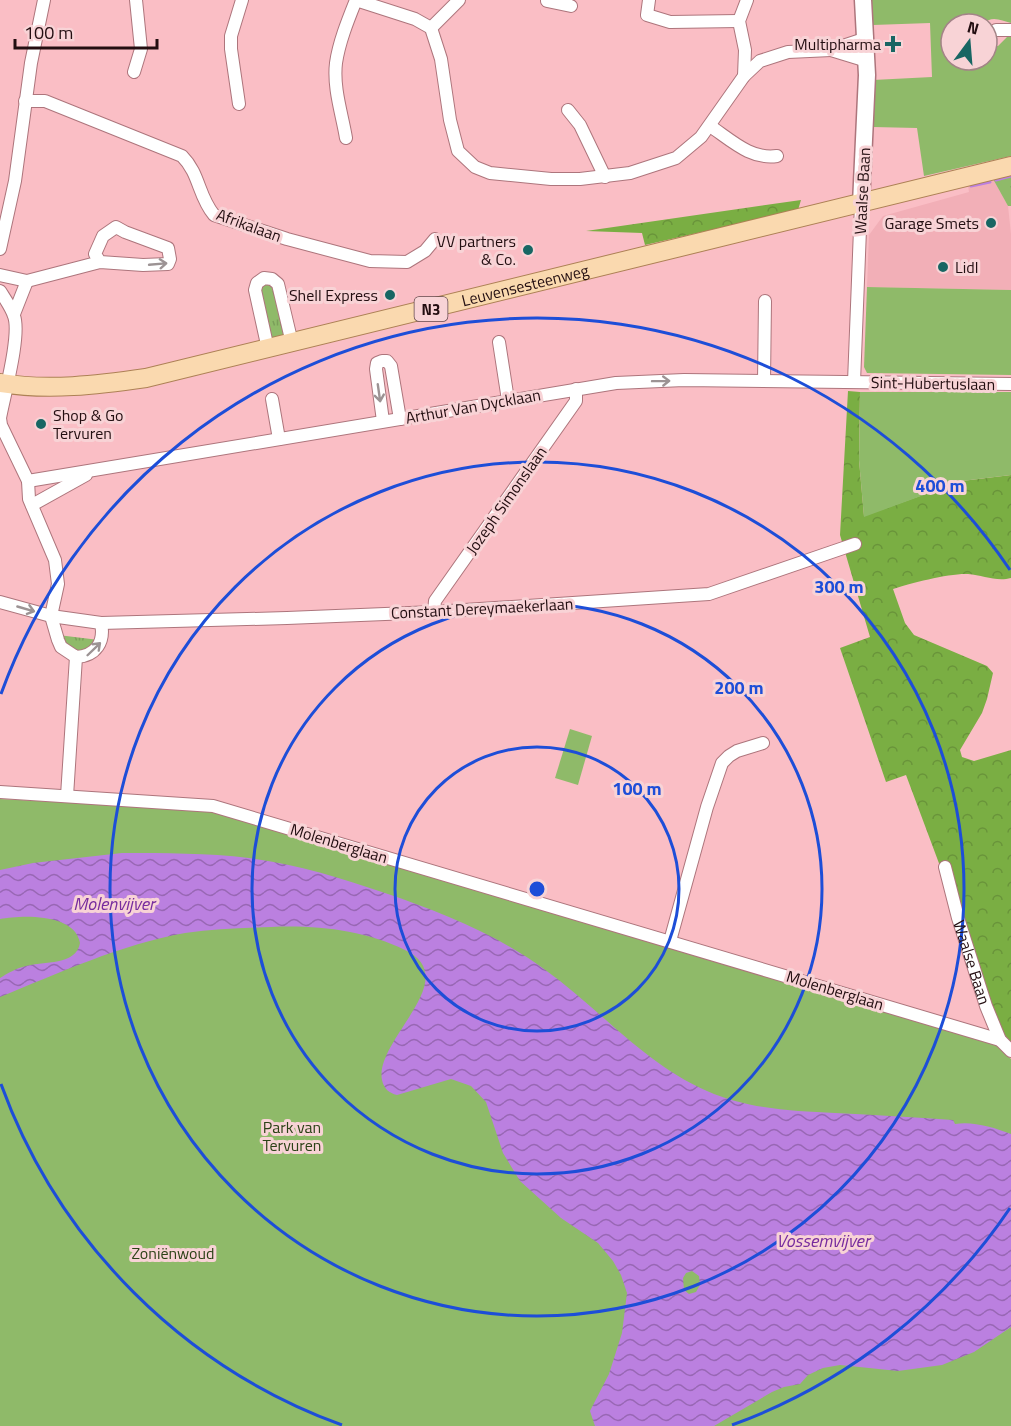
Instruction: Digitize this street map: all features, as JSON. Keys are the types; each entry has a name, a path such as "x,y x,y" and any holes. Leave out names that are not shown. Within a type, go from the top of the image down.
{"main road":[{"name":"Leuvensesteenweg","path":"3,383 58,386 146,378 1011,166"}],"street":[{"path":"0,249 15,181 25,101 44,0"},
{"path":"134,72 141,49 136,0"},
{"path":"239,104 231,36 242,0"},
{"path":"346,138 337,91 336,64 342,37 356,0 415,19 431,28 441,59 450,120 458,151 475,167 505,176 551,179 605,177 630,173 676,158 701,137 744,76 760,61 789,52 831,50 867,38"},
{"path":"431,28 459,0"},
{"path":"649,0 647,15 670,22 739,21"},
{"path":"744,76 744,50 739,21 747,0"},
{"name":"Waalse Baan","path":"854,382 867,61 863,0"},
{"path":"744,50 760,61"},
{"path":"831,50 867,61"},
{"name":"Afrikalaan","path":"25,101 45,101 182,156 192,165 206,205 214,215 287,239 370,261 407,262 425,251 435,239"},
{"path":"567,110 580,125 605,177"},
{"path":"710,126 754,155 765,158 777,156"},
{"path":"0,275 27,281 100,262 160,265 168,264 170,259 168,248 125,232 116,226 102,236 95,254 100,262"},
{"path":"268,349 255,290 257,283 264,278 272,279 278,284 292,343"},
{"path":"27,281 14,314 15,332 3,383 1,425 28,481 32,505 55,560 58,584 51,616 61,648 76,657 88,656 95,651 104,634 101,623"},
{"path":"0,291 14,314"},
{"path":"764,381 765,301"},
{"path":"499,342 508,400"},
{"path":"383,421 376,369 377,363 382,360 387,361 391,366 400,418"},
{"name":"Arthur Van Dycklaan","path":"28,481 576,389 645,381 854,382"},
{"name":"Sint-Hubertuslaan","path":"854,382 1011,384"},
{"name":"Jozeph Simonslaan","path":"434,612 435,601 576,401 576,389"},
{"path":"272,399 279,439"},
{"name":"Arthur Van Dycklaan","path":"32,505 95,470"},
{"name":"Constant Dereymaekerlaan","path":"0,602 51,616 101,623 434,612 709,594 855,544"},
{"path":"67,796 76,657"},
{"path":"670,941 722,763 737,751 763,743"},
{"name":"Molenberglaan","path":"0,792 213,806 1000,1040"},
{"name":"Waalse Baan","path":"945,867 986,1006 1000,1040 1011,1051"}],"shaded area":[{"path":"993,179 1008,206 1011,234 1011,290 867,287 869,235 883,216 969,192 968,185"}],"green space":[{"path":"869,0 1011,0 1011,23 999,20 999,12 939,12 939,72 999,72 999,45 1007,37 1011,37 1011,156 924,176 917,128 873,127 873,80 932,77 930,23 873,25"},
{"path":"1011,175 1011,206 1008,206 993,179"},
{"path":"801,200 798,210 645,245 642,233 586,231"},
{"path":"272,282 288,339 270,344 259,287 261,284"},
{"path":"867,287 1011,290 1011,375 867,373 864,367"},
{"path":"848,391 860,392 859,460 864,516 962,481 1011,475 1011,578 1000,579 960,574 893,589 905,623 914,635 987,666 993,673 982,713 960,750 962,757 974,761 1011,750 1011,1042 1002,1032 906,775 886,782 840,648 870,637 840,535"},
{"path":"860,392 1011,392 1011,475 962,481 864,517 859,460"},
{"path":"58,635 99,640 85,652 70,650"},
{"path":"570,729 592,736 578,785 555,778"},
{"name":"Park van Tervuren","path":"0,799 212,810 996,1044 1011,1059 1011,1426 0,1426"}],"water":[{"name":"Vossemvijver","path":"122,853 186,854 249,858 318,872 427,908 507,945 564,984 662,1066 722,1097 786,1110 953,1120 955,1124 983,1125 1011,1134 1011,1327 974,1352 942,1365 898,1371 840,1365 823,1368 808,1375 800,1384 772,1392 714,1426 595,1426 590,1411 609,1374 622,1333 627,1293 613,1261 598,1243 561,1218 520,1181 503,1153 486,1102 471,1086 451,1079 397,1095 387,1090 383,1083 383,1064 422,993 426,977 421,962 405,950 389,943 340,930 288,927 218,930 185,933 138,944 91,960 0,997 0,978 23,967 66,959 72,956 80,943 76,933 58,921 34,917 0,919 0,870 33,863","holes":["692,1271 699,1276 700,1285 696,1292 689,1294 684,1290 683,1278 686,1273"]}],"waterway":[{"path":"996,180 1011,176"},
{"path":"971,186 990,182"}],"place":[{"name":"Multipharma","path":"893,44"},
{"name":"Garage Smets","path":"991,223"},
{"name":"VV partners & Co.","path":"528,250"},
{"name":"Lidl","path":"943,267"},
{"name":"Shell Express","path":"390,295"},
{"name":"Shop & Go Tervuren","path":"41,424"}],"water label":[{"name":"Molenvijver","path":"114,903"}],"park label":[{"name":"Zoniënwoud","path":"173,1253"}]}
